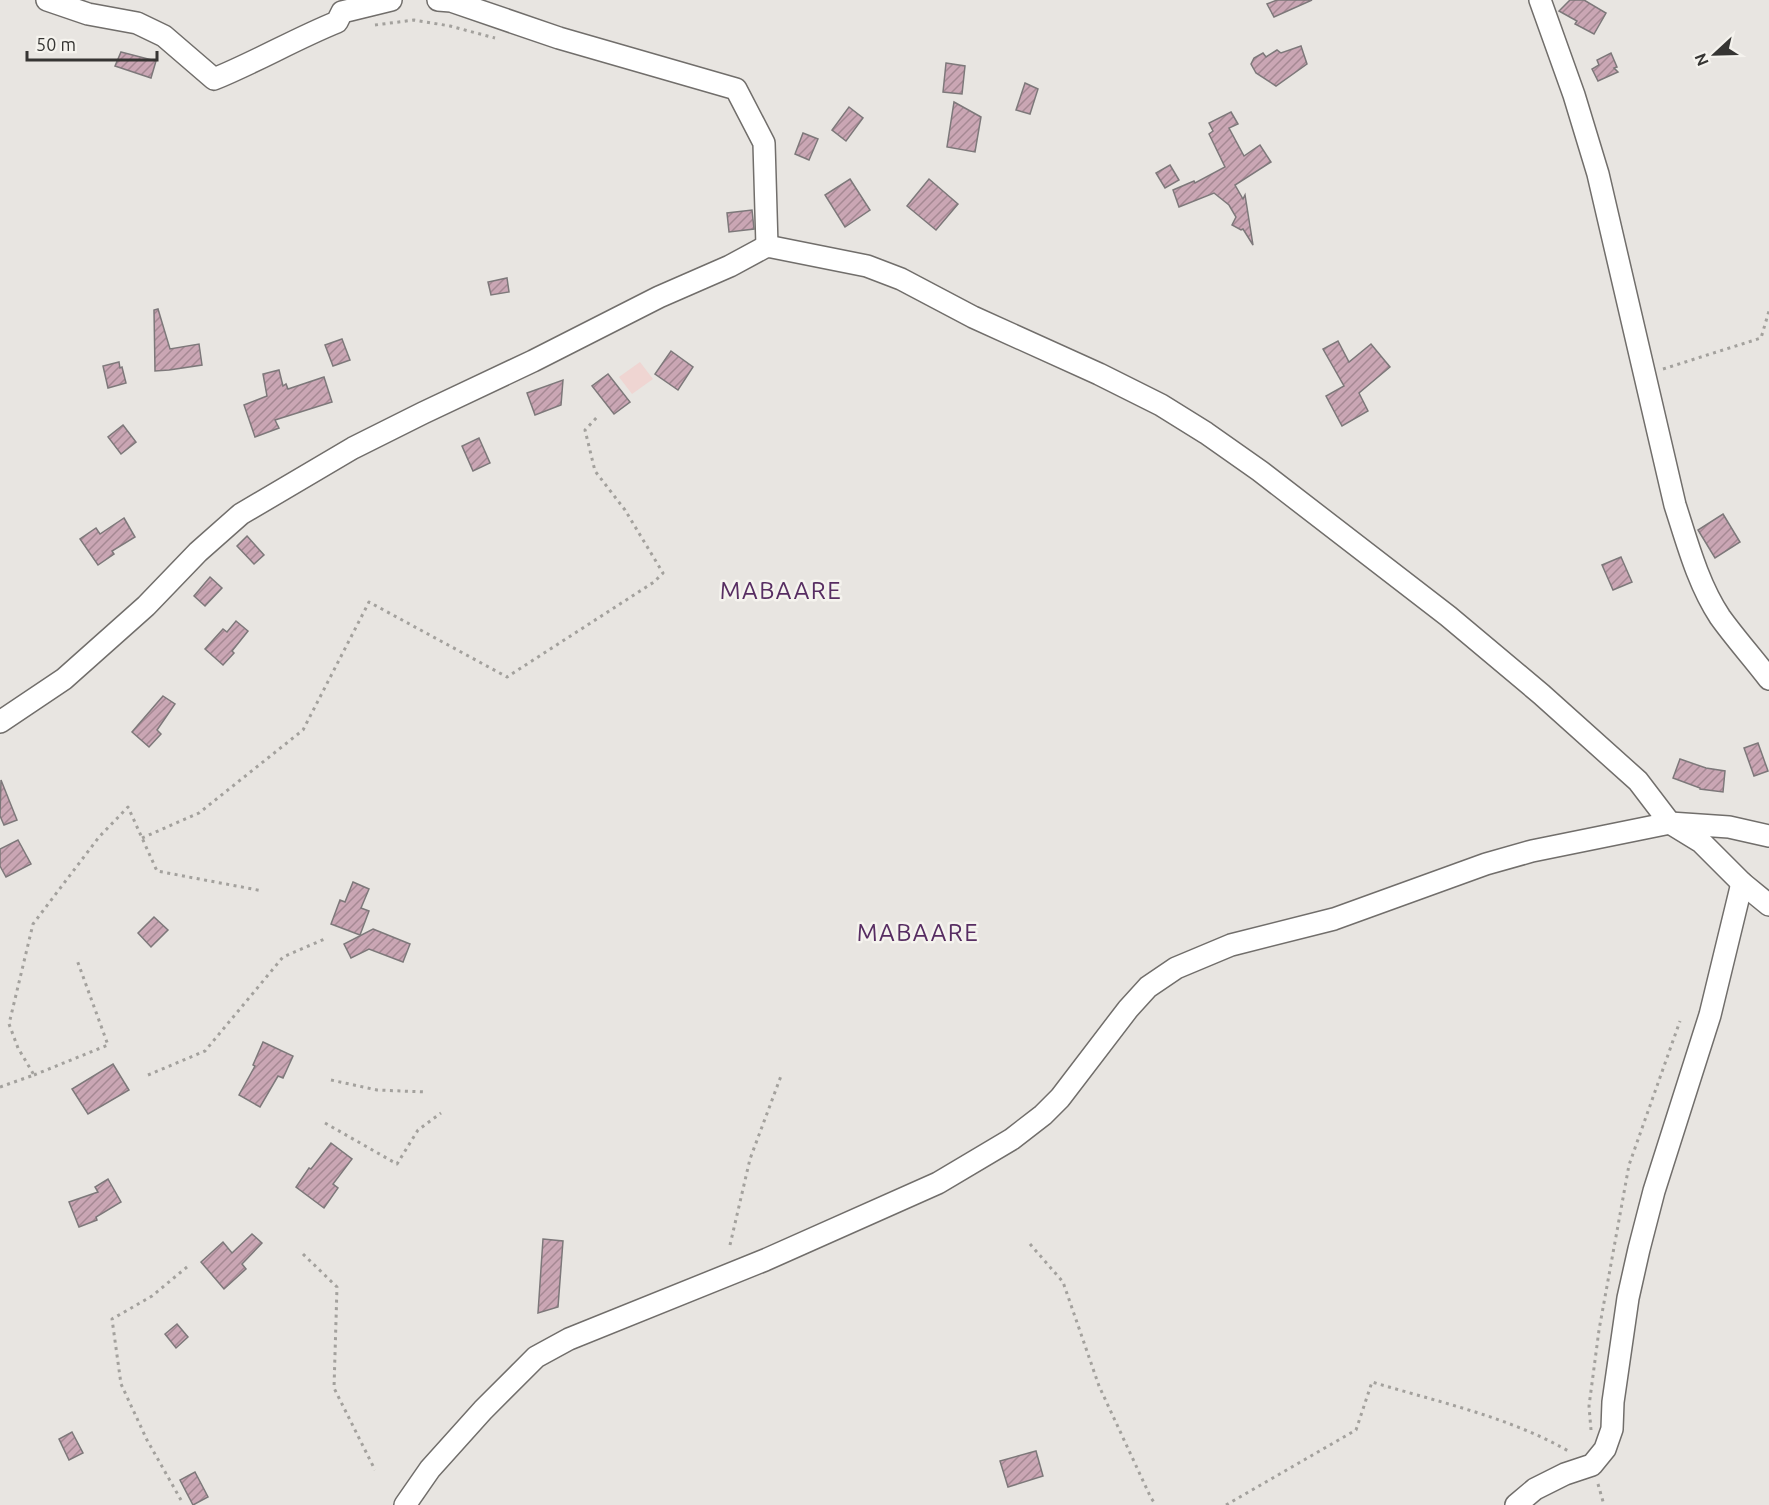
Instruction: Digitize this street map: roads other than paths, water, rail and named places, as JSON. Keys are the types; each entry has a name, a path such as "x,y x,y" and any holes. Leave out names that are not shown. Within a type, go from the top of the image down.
{"street":[{"path":"47,0 88,14 137,23 164,36 214,79 248,65 300,37 337,22 342,12 391,0"},
{"path":"438,0 451,2 559,38 736,89 764,143 767,246"},
{"path":"1540,0 1574,95 1598,174 1675,505 1697,568 1720,616 1769,679"},
{"path":"0,722 64,679 146,606 198,552 241,514 352,448 767,246 867,266 901,279 973,317 1161,405 1206,433 1260,471 1448,616 1541,694 1638,781 1670,823 1701,842 1743,883 1769,904"},
{"path":"405,1505 430,1469 483,1410 536,1357 569,1339 765,1260 938,1183 1012,1139 1043,1115 1060,1098 1141,994 1176,968 1231,945 1334,920 1486,864 1532,850 1670,823 1729,827 1769,836"},
{"path":"1516,1505 1535,1489 1565,1474 1592,1465 1605,1449 1612,1429 1614,1390 1628,1298 1639,1249 1654,1191 1710,1015 1743,883"}],"district":[{"name":"MABAARE","path":"781,590"},
{"name":"MABAARE","path":"918,932"}]}
